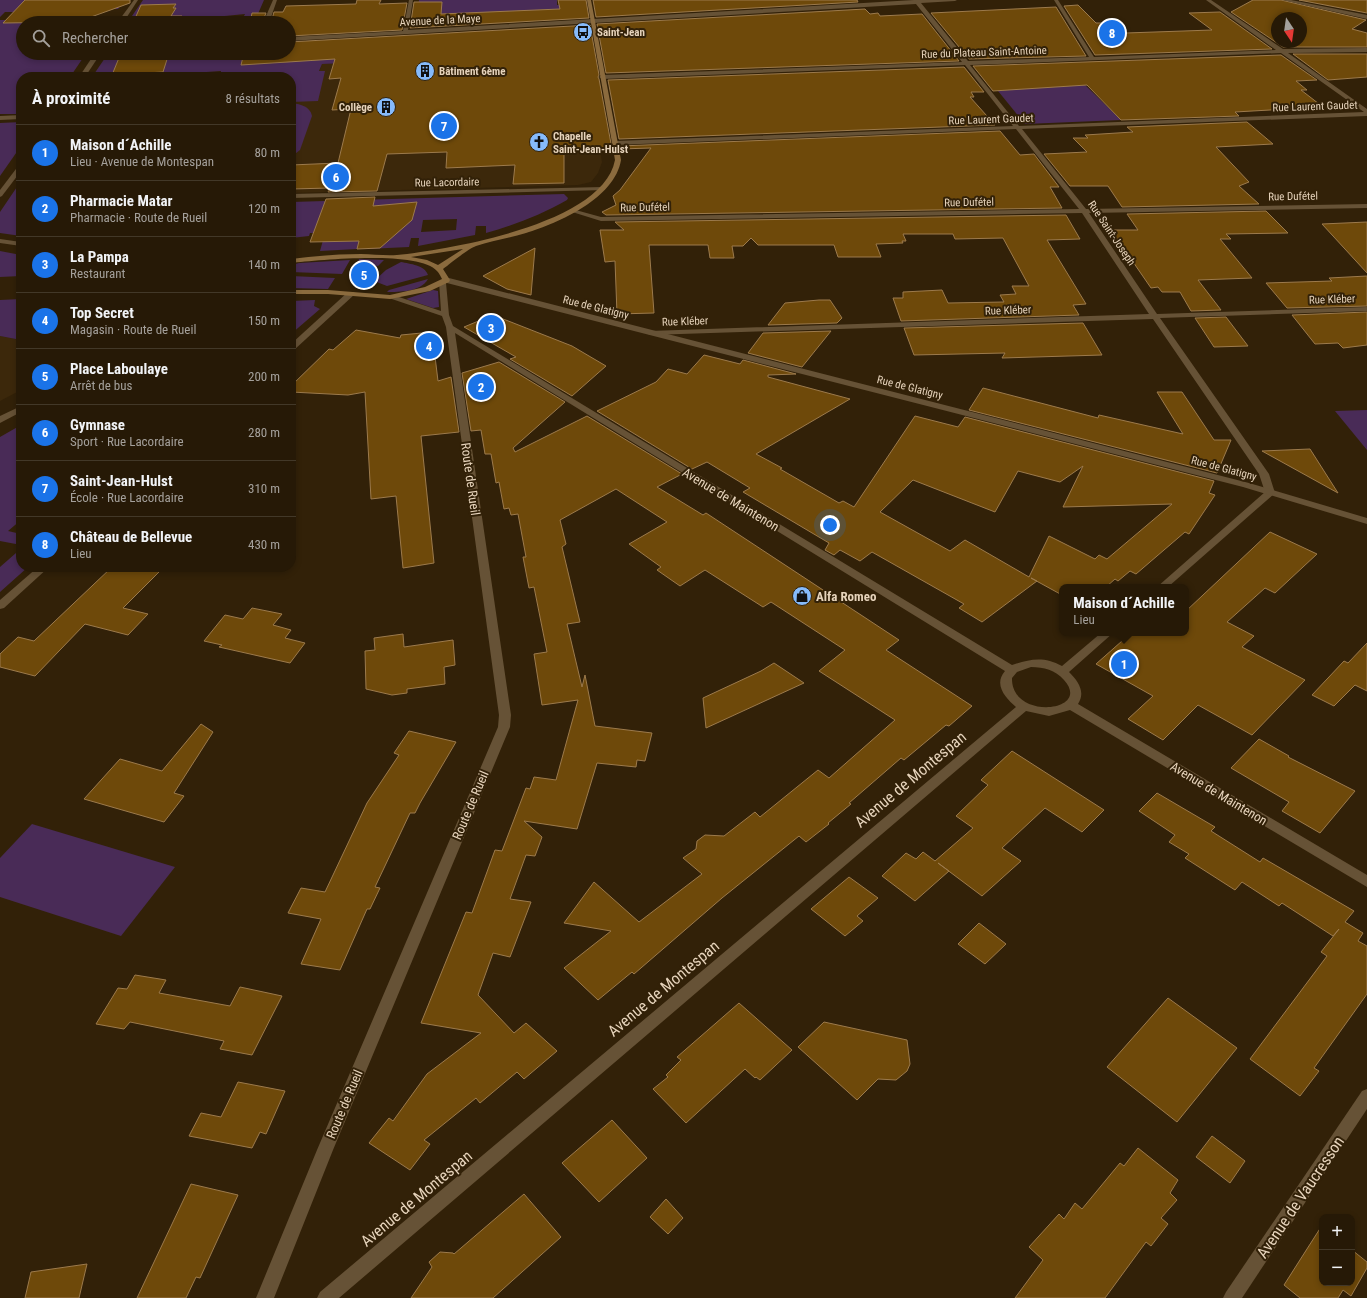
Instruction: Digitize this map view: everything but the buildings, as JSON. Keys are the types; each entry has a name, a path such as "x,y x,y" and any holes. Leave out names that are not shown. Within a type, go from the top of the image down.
{"main road":[{"path":"396,257 474,245 526,231 585,203 612,180 617,170 618,160 616,143 602,77 589,0"},
{"path":"439,268 474,245"},
{"path":"296,292 390,297 427,289 444,282 446,275 439,268 412,259 396,257 356,256 307,258"}],"street":[{"path":"125,16 136,0"},
{"path":"269,16 275,0"},
{"path":"405,32 411,0"},
{"name":"Avenue de la Maye","path":"296,39 917,1 955,0"},
{"path":"1056,0 1092,58"},
{"path":"1208,0 1282,51 1367,113"},
{"path":"1284,0 1367,17"},
{"name":"Rue Saint-Joseph","path":"917,1 1084,211 1264,474 1270,493"},
{"name":"Rue du Plateau Saint-Antoine","path":"602,77 1282,51 1367,50"},
{"path":"85,72 93,60"},
{"name":"Rue Laurent Gaudet","path":"616,143 1367,113"},
{"path":"0,118 16,117"},
{"path":"0,195 16,173"},
{"name":"Rue Lacordaire","path":"296,196 603,188"},
{"name":"Rue Dufétel","path":"572,210 601,219 1367,206"},
{"path":"0,241 16,243"},
{"path":"296,259 307,258"},
{"name":"Route de Rueil","path":"265,1298 325,1150 504,726 505,715 450,327 445,315 444,282"},
{"name":"Rue de Glatigny","path":"444,282 1246,485 1367,521"},
{"path":"296,344 351,294"},
{"path":"390,297 445,315"},
{"name":"Rue Kléber","path":"650,333 1367,309"},
{"name":"Avenue de Maintenon","path":"450,327 1011,670"},
{"path":"0,420 16,412"},
{"path":"1165,584 1270,493"},
{"path":"0,606 38,572"},
{"path":"1062,672 1104,636"},
{"path":"1025,664 1052,666 1062,672 1074,684 1076,692 1075,698 1071,705 1055,712 1039,711 1024,707 1014,700 1008,692 1005,684 1006,676 1011,670 1025,664"},
{"name":"Avenue de Maintenon","path":"1071,705 1367,882"},
{"name":"Avenue de Montespan","path":"326,1298 1024,707"},
{"name":"Avenue de Vaucresson","path":"1232,1298 1367,1096"}],"shaded area":[{"path":"0,0 125,0 118,9 93,9 65,16 16,16 16,60 82,60 73,72 16,72 16,114 0,114 0,20 7,20 14,12 5,12 0,17"},
{"path":"143,0 264,0 257,16 244,16 245,14 225,16 132,16"},
{"path":"419,0 557,0 557,5 564,4 564,6 560,6 560,9 539,10 541,18 566,16 565,12 578,11 578,16 571,18 422,27 416,25","holes":["470,13 471,20 447,23 447,19 443,18 447,17 447,14"]},
{"path":"296,53 446,59 322,64 319,71 325,71 318,101 296,102 296,72 95,72 104,60 296,60"},
{"path":"585,54 602,162 598,173 591,182 578,185 296,193 296,73 319,72 322,64"},
{"path":"1083,83 1121,120 1025,124 994,86"},
{"path":"296,104 307,108 312,116 300,150 296,153"},
{"path":"16,122 16,153 0,176 0,123"},
{"path":"16,188 16,235 0,233 0,212"},
{"path":"564,194 568,198 567,200 537,215 486,233 486,226 476,226 475,235 418,246 419,238 411,238 409,247 367,249 369,240 359,240 357,249 320,251 325,233 310,233 309,236 296,237 296,202 325,201 323,209 357,200","holes":["457,219 456,230 421,232 423,220"]},
{"path":"0,251 16,254 16,276 0,277"},
{"path":"359,259 384,260 378,266 370,265 365,270 357,267"},
{"path":"350,260 342,274 296,272 296,264"},
{"path":"401,262 421,267 428,275 387,286 374,281 386,270"},
{"path":"296,276 335,278 328,289 296,288"},
{"path":"428,279 420,287 415,289 387,292 389,290"},
{"path":"433,290 438,291 439,307 433,308 406,299"},
{"path":"16,299 16,339 0,336 0,300"},
{"path":"315,300 314,306 320,309 296,330 296,301"},
{"path":"0,336 16,339 16,393 0,401"},
{"path":"1367,410 1367,450 1335,411"},
{"path":"16,428 16,524 8,531 16,533 16,544 0,541 0,437"},
{"path":"16,553 16,572 22,572 0,592 0,567"},
{"path":"32,824 175,867 121,936 0,897 0,858"}],"place":[{"name":"Saint-Jean","path":"583,32"},
{"name":"Château de Bellevue","path":"1112,33"},
{"name":"Bâtiment 6ème","path":"425,71"},
{"name":"Collège","path":"386,107"},
{"name":"Saint-Jean-Hulst","path":"444,126"},
{"name":"Chapelle Saint-Jean-Hulst","path":"539,142"},
{"name":"Gymnase","path":"336,177"},
{"name":"Place Laboulaye","path":"364,275"},
{"name":"La Pampa","path":"491,328"},
{"name":"Top Secret","path":"429,346"},
{"name":"Pharmacie Matar","path":"481,387"},
{"name":"Alfa Romeo","path":"802,596"},
{"name":"Maison d´Achille","path":"1124,664"}]}
